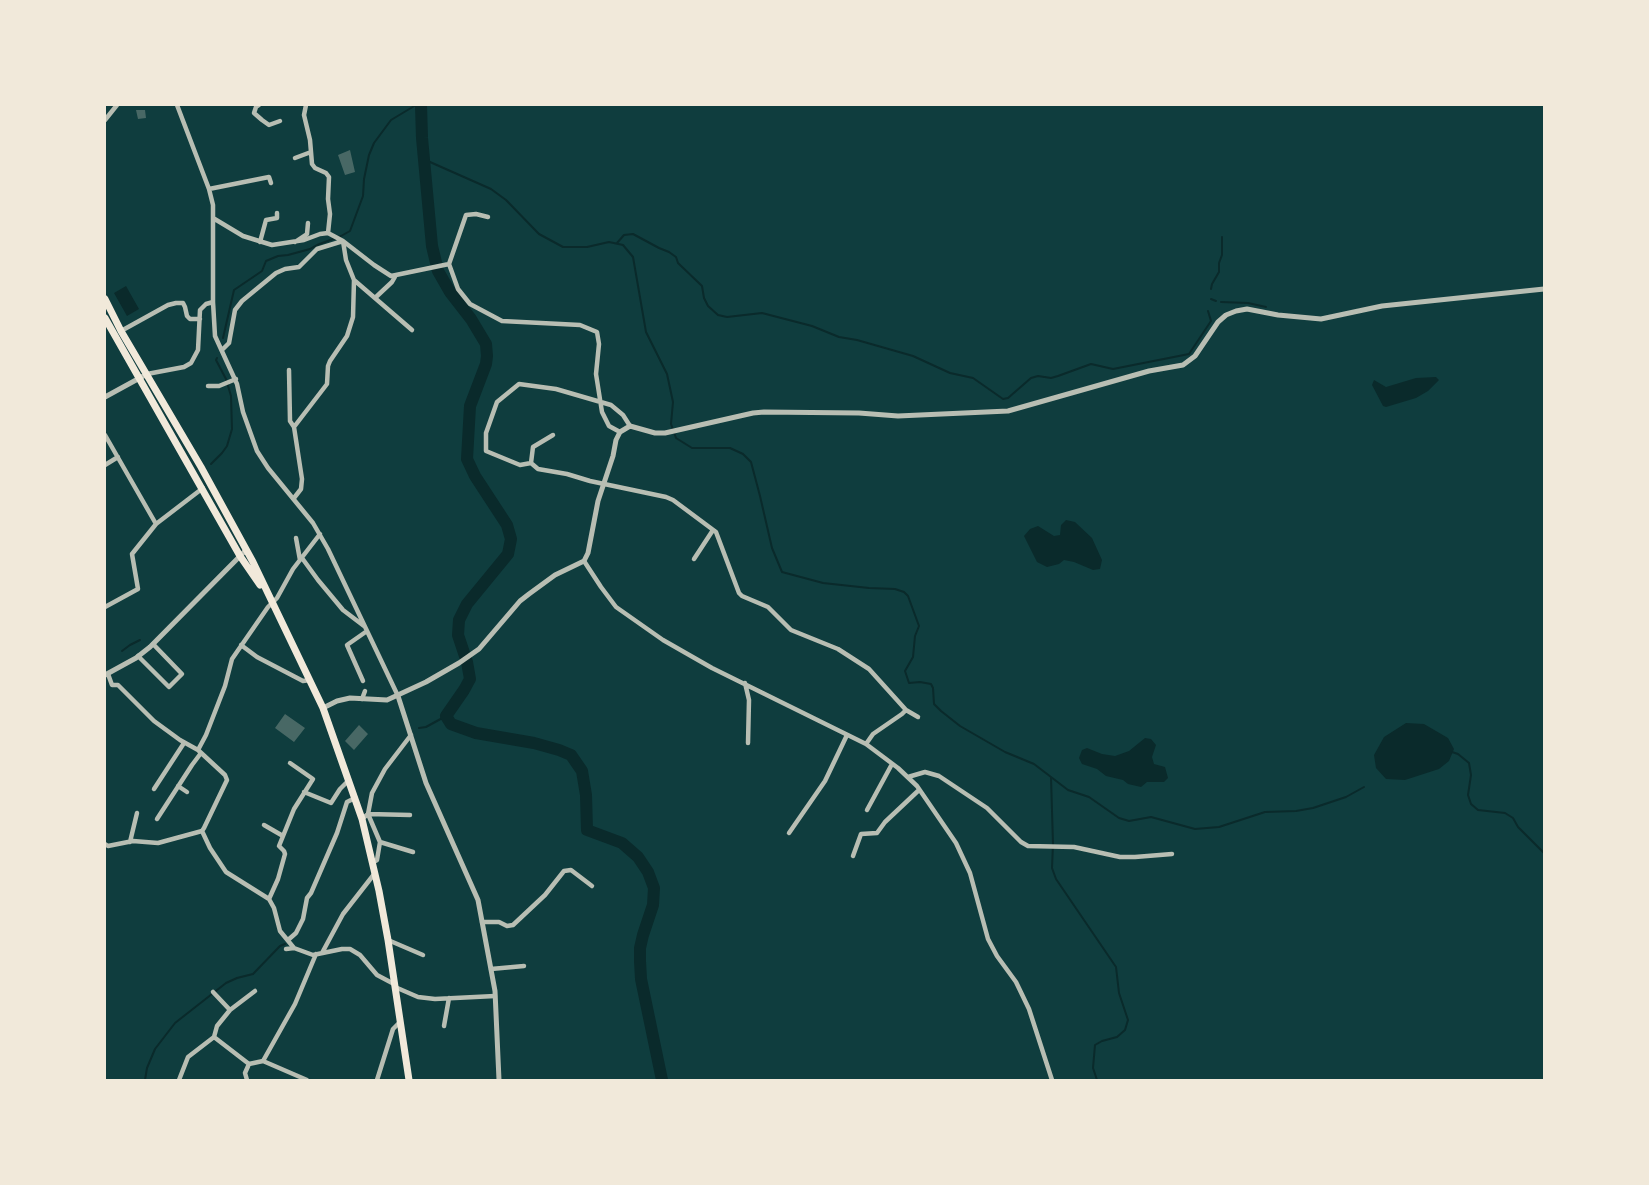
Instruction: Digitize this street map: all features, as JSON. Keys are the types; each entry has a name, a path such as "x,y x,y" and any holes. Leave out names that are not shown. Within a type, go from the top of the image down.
{"highway":[{"path":"105,299 246,550 323,708 355,798 365,817 372,863 388,940 409,1080"},
{"path":"105,318 240,556 271,600"}],"street":[{"path":"105,120 118,105"},
{"path":"177,105 209,189 213,205 216,336 236,379 243,412 257,451 268,468 294,498 320,534 328,549 398,696 426,783 478,900 495,996 499,1080"},
{"path":"259,105 254,113 262,120 269,125 280,121"},
{"path":"306,105 304,116 310,140 312,164 329,177 328,199 330,214 328,234"},
{"path":"295,158 311,152"},
{"path":"209,189 268,174 272,183"},
{"path":"488,217 466,214 449,264 458,289 470,304 502,321 580,325 597,332 600,344 596,374 600,402 604,417 610,426 620,432"},
{"path":"213,218 244,236 272,245 304,240 320,234 328,234 341,240 391,276 449,264"},
{"path":"260,242 266,220 277,218"},
{"path":"294,242 307,234 308,223"},
{"path":"294,427 327,384 328,366 348,336 353,317 354,280 341,240"},
{"path":"222,350 229,343 236,310 242,301 276,273 285,269 299,267 317,249 341,240"},
{"path":"376,298 392,282 396,275"},
{"path":"354,280 412,330"},
{"path":"531,463 520,465 486,450 486,432 497,402 516,385 523,383 556,389 611,405 623,415 630,426 655,433 669,432 764,412 859,413 898,416 1008,411 1149,371 1183,365 1195,356 1222,318 1242,309 1321,319 1382,306 1544,289"},
{"path":"105,397 147,374 184,367 191,363 198,350 200,310 206,304 214,302"},
{"path":"121,330 168,305 176,303 183,303 187,316 190,319 200,319"},
{"path":"289,370 290,421 294,427 303,467 301,489 294,498"},
{"path":"208,386 219,386 236,379"},
{"path":"283,402 290,403"},
{"path":"323,708 350,698 380,701 398,696 459,663 479,649 520,601 555,575 584,561 588,553 596,506 613,456 616,440 620,432 630,426"},
{"path":"105,435 156,524"},
{"path":"531,463 534,447 553,435"},
{"path":"105,465 118,457"},
{"path":"531,463 538,469 567,474 673,500 716,532 739,593 742,596 768,608 791,630 838,649 869,670 906,710 918,717"},
{"path":"105,607 138,589 132,554 156,524 203,488"},
{"path":"694,559 713,530"},
{"path":"156,819 200,752 232,660 271,600 320,534"},
{"path":"296,538 301,559 343,610 366,629"},
{"path":"112,685 107,674 138,656 153,644 246,550"},
{"path":"584,561 616,607 663,640 712,668 866,744 908,777 956,843 970,873 988,939 997,956 1016,982 1029,1009 1052,1080"},
{"path":"363,681 347,645 366,629"},
{"path":"138,656 169,687 182,674 153,644"},
{"path":"241,645 257,657 303,681 310,680"},
{"path":"745,683 749,700 748,743"},
{"path":"105,688 118,685 154,721 200,752 225,775 227,780 202,831 158,843 130,842 108,846 105,844"},
{"path":"362,699 365,691"},
{"path":"866,744 873,734 906,710"},
{"path":"372,863 377,860 380,842 365,817 372,793 385,769 412,735"},
{"path":"789,833 825,781 848,735"},
{"path":"154,789 184,743"},
{"path":"269,899 278,879 285,854 279,846 294,809 314,777 290,763"},
{"path":"867,810 892,764"},
{"path":"908,777 925,772 939,776 987,808 1021,842 1028,846 1074,847 1135,857 1172,854"},
{"path":"304,792 331,804 340,789 349,780"},
{"path":"178,786 187,792"},
{"path":"853,856 861,834 877,833 885,822 919,790"},
{"path":"288,940 296,933 303,919 307,898 311,893 337,833 347,802 355,798"},
{"path":"130,842 137,813"},
{"path":"365,817 410,815"},
{"path":"264,825 283,836"},
{"path":"202,831 210,848 226,872 269,899 274,908 280,931 294,948 313,955 346,948 354,950 377,975 418,997 435,999 495,996"},
{"path":"380,842 414,852"},
{"path":"482,922 499,922 507,926 513,924 545,895 564,871 571,870 592,886"},
{"path":"322,953 343,914 375,873"},
{"path":"388,940 422,955"},
{"path":"286,950 294,948"},
{"path":"263,1061 296,1004 316,954"},
{"path":"491,970 524,966"},
{"path":"178,1080 188,1057 214,1037 218,1026 230,1010 255,991"},
{"path":"213,992 230,1010"},
{"path":"444,1026 449,998"},
{"path":"376,1080 393,1029 400,1022"},
{"path":"214,1037 249,1064 263,1061 307,1080"},
{"path":"246,1080 245,1073 249,1064"}],"water":[{"path":"126,286 139,309 127,316 114,293"},
{"path":"1436,377 1439,380 1428,391 1416,398 1386,407 1383,406 1372,385 1374,380 1386,387 1416,378"},
{"path":"1066,520 1075,522 1092,538 1102,560 1100,569 1093,570 1064,560 1059,564 1047,567 1037,562 1024,536 1030,529 1038,526 1054,536 1060,535 1061,525"},
{"path":"1406,723 1424,724 1448,738 1454,749 1449,761 1439,769 1405,780 1386,779 1376,768 1374,755 1384,737"},
{"path":"1145,738 1151,739 1156,745 1152,757 1154,764 1165,767 1168,778 1164,782 1147,782 1141,787 1128,784 1123,780 1106,776 1097,769 1082,764 1079,758 1082,750 1087,748 1102,754 1115,756 1129,751"}],"building":[{"path":"136,110 145,110 146,118 138,119"},
{"path":"350,150 355,172 345,175 338,155"},
{"path":"285,714 305,728 294,742 275,728"},
{"path":"359,725 368,734 354,750 345,741"}],"waterway":[{"path":"223,338 234,290 262,271 266,261 278,256 310,249 350,231 363,196 364,179 369,155 374,143 391,120 416,105"},
{"path":"421,105 422,138 432,246 438,271 450,292 471,319 486,344 486,364 470,406 467,459 475,476 507,525 511,539 508,554 467,604 459,620 458,635 467,662 470,679 446,716 451,724 476,733 534,743 571,755 582,771 586,795 587,830 622,843 638,857 648,872 654,888 653,905 640,948 641,979 662,1080"},
{"path":"425,162 430,162 491,189 506,200 539,234 563,247 587,247 609,242 623,245 633,257 646,332 667,374 673,402 671,424 676,438 692,448 730,448 743,454 751,462 772,548 782,572 823,583 895,589 904,592 908,596 919,626 915,636 913,657 905,671 909,683 931,684 934,704 960,726 1005,752 1034,764 1068,790 1089,797 1119,818 1129,821 1151,817 1195,829 1219,827 1265,812 1296,811 1313,808 1346,797 1364,787"},
{"path":"617,243 624,235 633,234 669,252 676,257 678,263 702,286 704,298 708,306 718,315 727,317 762,313 812,326 839,337 857,340 913,356 950,373 973,378 1003,399 1008,398 1031,378 1038,376 1051,378 1091,364 1113,369 1189,354 1211,321 1208,311"},
{"path":"1211,289 1219,272 1219,263 1222,255 1222,237"},
{"path":"1211,299 1216,301"},
{"path":"1221,302 1248,303 1266,307"},
{"path":"211,464 227,446 232,429 231,396 226,379 216,360 217,358"},
{"path":"122,651 140,640"},
{"path":"419,728 426,727 446,716"},
{"path":"1452,752 1458,754 1469,763 1471,775 1468,795 1471,804 1478,810 1505,813 1513,818 1518,827 1544,853"},
{"path":"1051,777 1052,868 1056,879 1116,967 1119,993 1128,1020 1125,1030 1117,1037 1095,1045 1093,1068 1097,1080"},
{"path":"145,1080 147,1068 155,1049 175,1023 226,983 253,974 280,946 285,944"}]}
